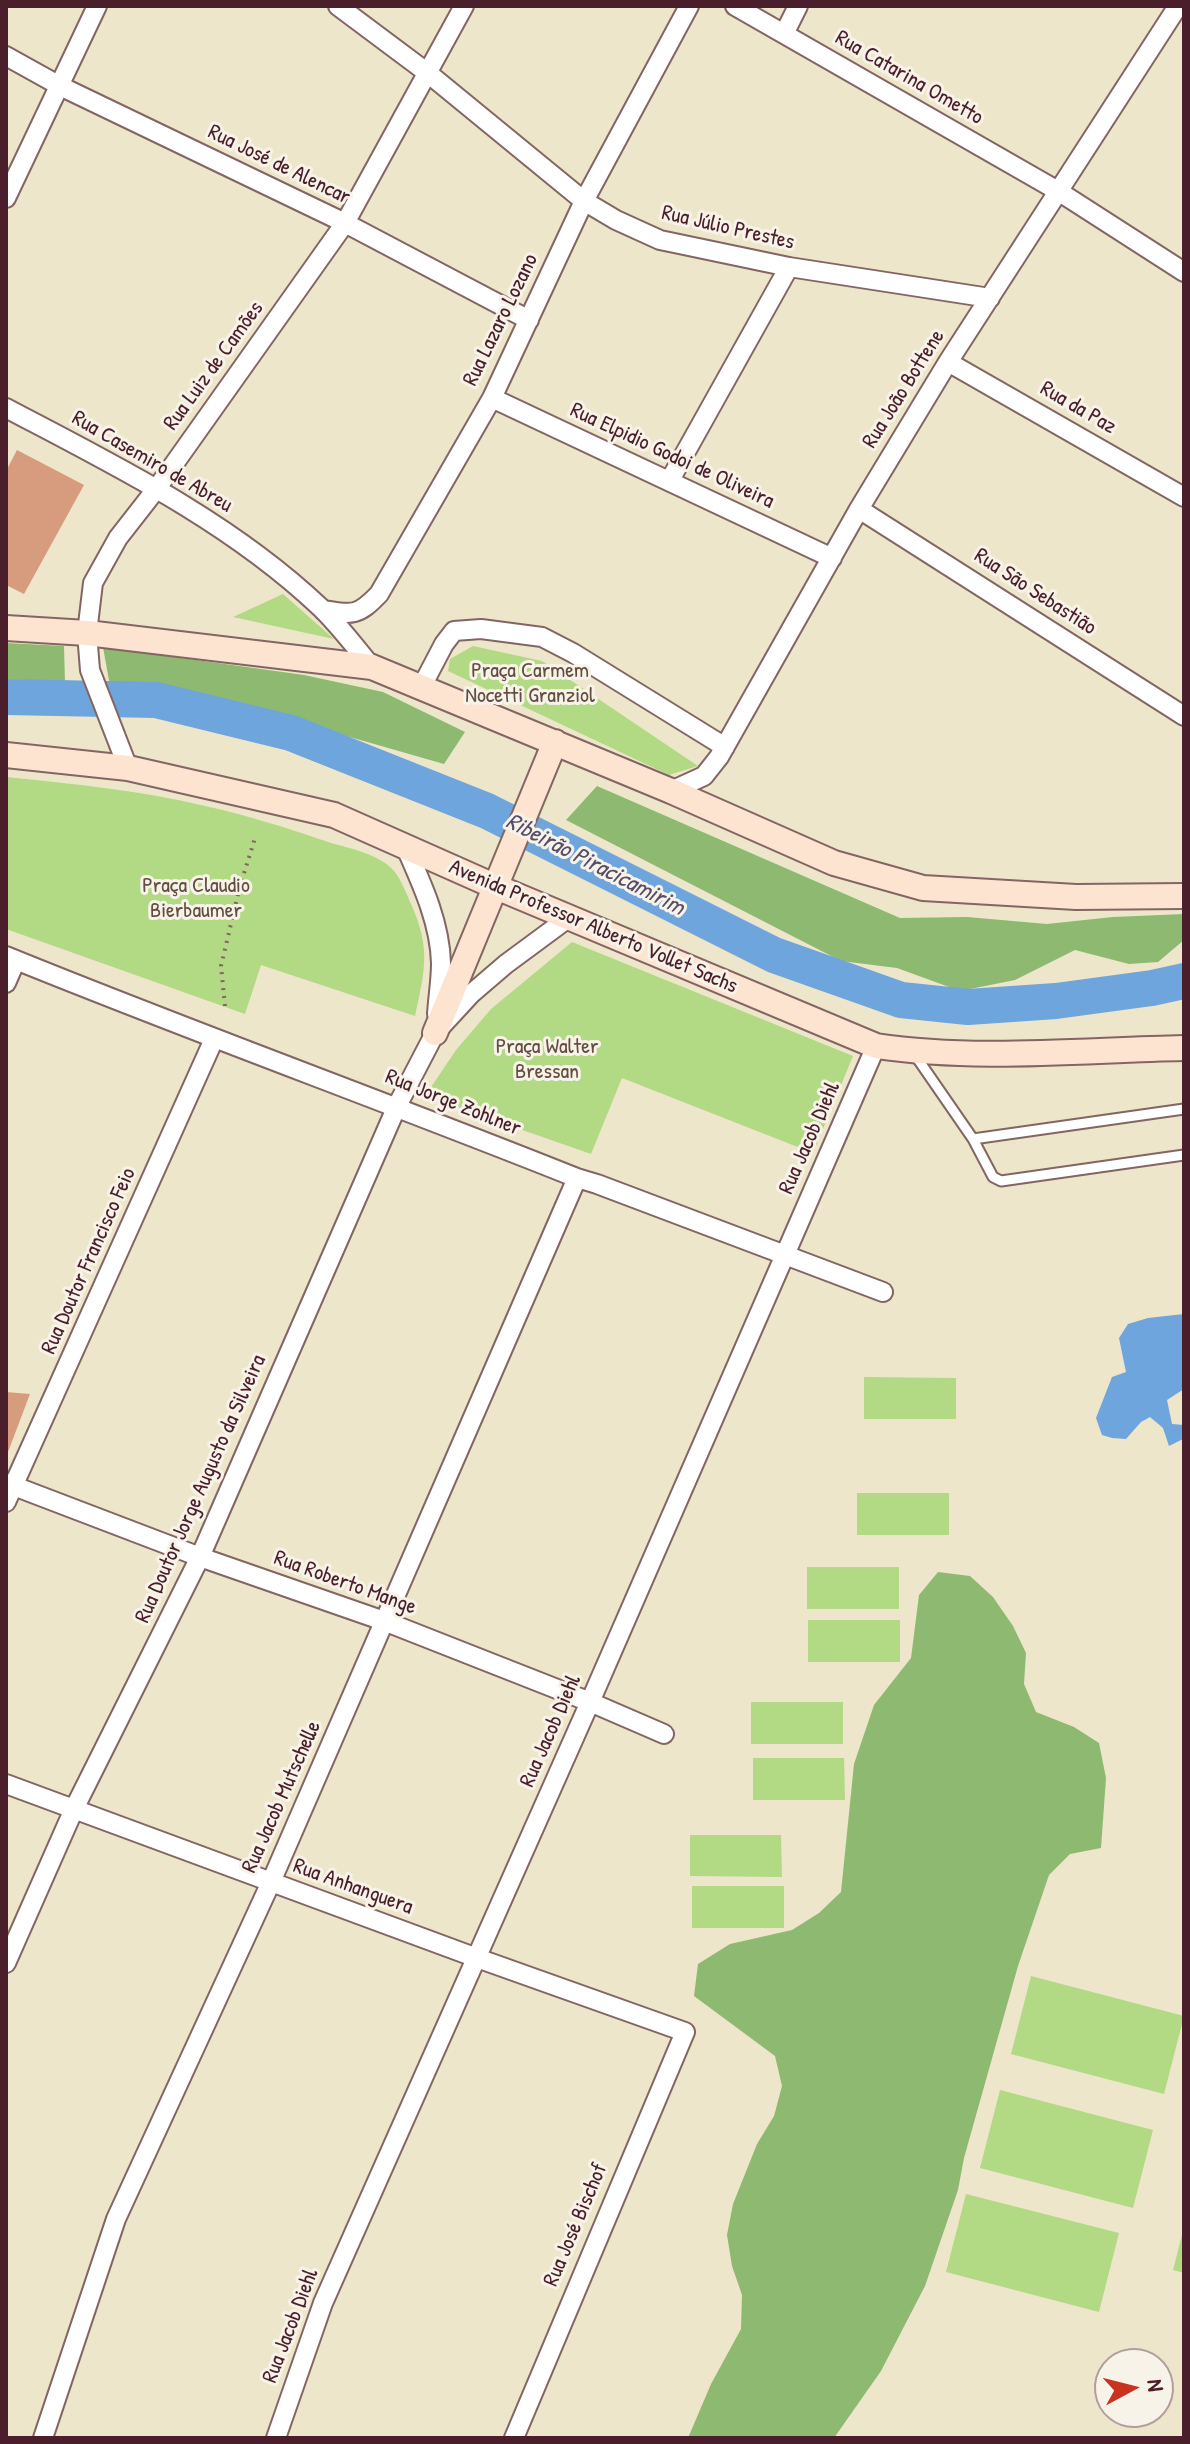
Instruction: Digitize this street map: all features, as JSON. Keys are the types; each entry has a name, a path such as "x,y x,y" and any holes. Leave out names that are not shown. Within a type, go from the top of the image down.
{"main road":[{"path":"6,628 87,633 372,667 671,791 834,863 923,888 1076,897 1184,896"},
{"path":"435,1033 555,742"},
{"name":"Avenida Professor Alberto Vollet Sachs","path":"6,755 128,768 334,815 494,886 876,1046 913,1052 987,1054 1184,1048"}],"street":[{"path":"6,198 97,6"},
{"name":"Rua Júlio Prestes","path":"338,6 429,74 584,201 660,240 789,267 990,298"},
{"name":"Rua Luiz de Camões","path":"128,768 90,670 87,633 93,583 118,538 157,488 345,223 464,6"},
{"name":"Rua Lazaro Lozano","path":"323,610 350,614 363,611 379,594 492,398 584,201 689,6"},
{"name":"Rua Catarina Ometto","path":"735,6 1058,191 1184,272"},
{"path":"784,34 798,6"},
{"name":"Rua João Bottene","path":"671,791 704,776 725,747 859,509 948,362 1173,8"},
{"name":"Rua José de Alencar","path":"6,56 60,86 345,223 529,320"},
{"path":"670,480 789,267"},
{"name":"Rua da Paz","path":"948,362 1184,497"},
{"name":"Rua Elpidio Godoi de Oliveira","path":"492,398 832,558"},
{"name":"Rua Casemiro de Abreu","path":"6,408 157,488 218,526 323,610 372,667"},
{"name":"Rua São Sebastião","path":"859,509 1184,716"},
{"path":"422,686 454,631 481,629 542,637 725,747"},
{"name":"Rua Doutor Jorge Augusto da Silveira","path":"406,848 437,931 441,963 435,1033"},
{"name":"Rua Doutor Jorge Augusto da Silveira","path":"6,1963 74,1809 200,1557 397,1106 435,1033 471,994 571,916"},
{"path":"6,983 11,958"},
{"name":"Rua Jorge Zohlner","path":"11,958 214,1039 883,1292"},
{"name":"Rua Doutor Francisco Feio","path":"9,1491 214,1039"},
{"name":"Rua Jacob Diehl","path":"276,2438 323,2303 876,1046"},
{"name":"Rua Jacob Mutschelle","path":"43,2438 116,2219 271,1882 577,1178"},
{"name":"Rua Roberto Mange","path":"9,1491 384,1621 664,1734"},
{"name":"Rua Anhanguera","path":"6,1784 685,2032"},
{"name":"Rua José Bischof","path":"514,2438 685,2032"}],"lane":[{"path":"913,1052 973,1139 993,1177 1001,1181 1184,1155"},
{"path":"973,1139 1184,1109"}],"path":[{"path":"225,1006 221,966 256,835"}],"green space":[{"path":"283,594 334,639 233,617"},
{"path":"6,643 64,646 65,682 6,679"},
{"name":"Praça Carmem Nocetti Granziol","path":"473,646 542,661 698,766 669,775 448,671 450,659"},
{"path":"103,647 304,675 383,692 465,732 444,764 179,688 110,686"},
{"name":"Praça Claudio Bierbaumer","path":"6,777 181,800 267,822 381,860 394,871 406,891 424,947 415,1016 261,965 245,1014 6,929"},
{"path":"597,786 900,918 967,917 1047,924 1184,914 1184,940 1158,962 1129,964 1075,950 1015,980 960,991 897,968 841,961 566,820"},
{"name":"Praça Walter Bressan","path":"572,942 853,1056 813,1153 622,1078 591,1154 425,1096 456,1050 491,1009"},
{"path":"864,1377 956,1378 956,1419 864,1419"},
{"path":"857,1493 949,1493 949,1535 857,1535"},
{"path":"807,1567 899,1567 899,1609 807,1609"},
{"path":"938,1572 970,1576 993,1597 1013,1626 1026,1653 1024,1684 1036,1712 1074,1727 1099,1743 1106,1778 1101,1848 1070,1854 1049,1875 1018,1966 964,2158 958,2190 925,2286 881,2371 834,2438 688,2438 711,2384 741,2329 742,2295 732,2266 727,2235 733,2204 757,2144 774,2116 782,2086 775,2056 694,1996 698,1964 730,1944 792,1930 819,1913 841,1892 854,1764 874,1705 911,1658 919,1595"},
{"path":"808,1620 900,1620 900,1662 808,1662"},
{"path":"751,1702 843,1702 843,1744 751,1744"},
{"path":"753,1758 844,1758 845,1800 753,1800"},
{"path":"690,1835 781,1835 782,1877 690,1876"},
{"path":"692,1886 784,1886 784,1928 692,1928"},
{"path":"1031,1976 1184,2016 1164,2094 1011,2054"},
{"path":"1000,2090 1153,2130 1133,2208 980,2168"},
{"path":"966,2194 1119,2233 1099,2312 946,2272"},
{"path":"1184,2227 1184,2273 1173,2270"}],"water":[{"path":"1184,1314 1184,1389 1167,1400 1172,1424 1184,1425 1183,1439 1169,1446 1163,1428 1150,1417 1126,1439 1102,1435 1096,1418 1112,1377 1126,1372 1119,1338 1128,1324"}],"building":[{"path":"17,450 84,485 24,594 6,585 6,471"},
{"path":"6,1392 30,1394 8,1452 6,1452"}],"waterway":[{"name":"Ribeirão Piracicamirim","path":"6,697 156,700 291,733 487,811 774,955 901,1000 968,1007 1056,1001 1184,981"}]}
